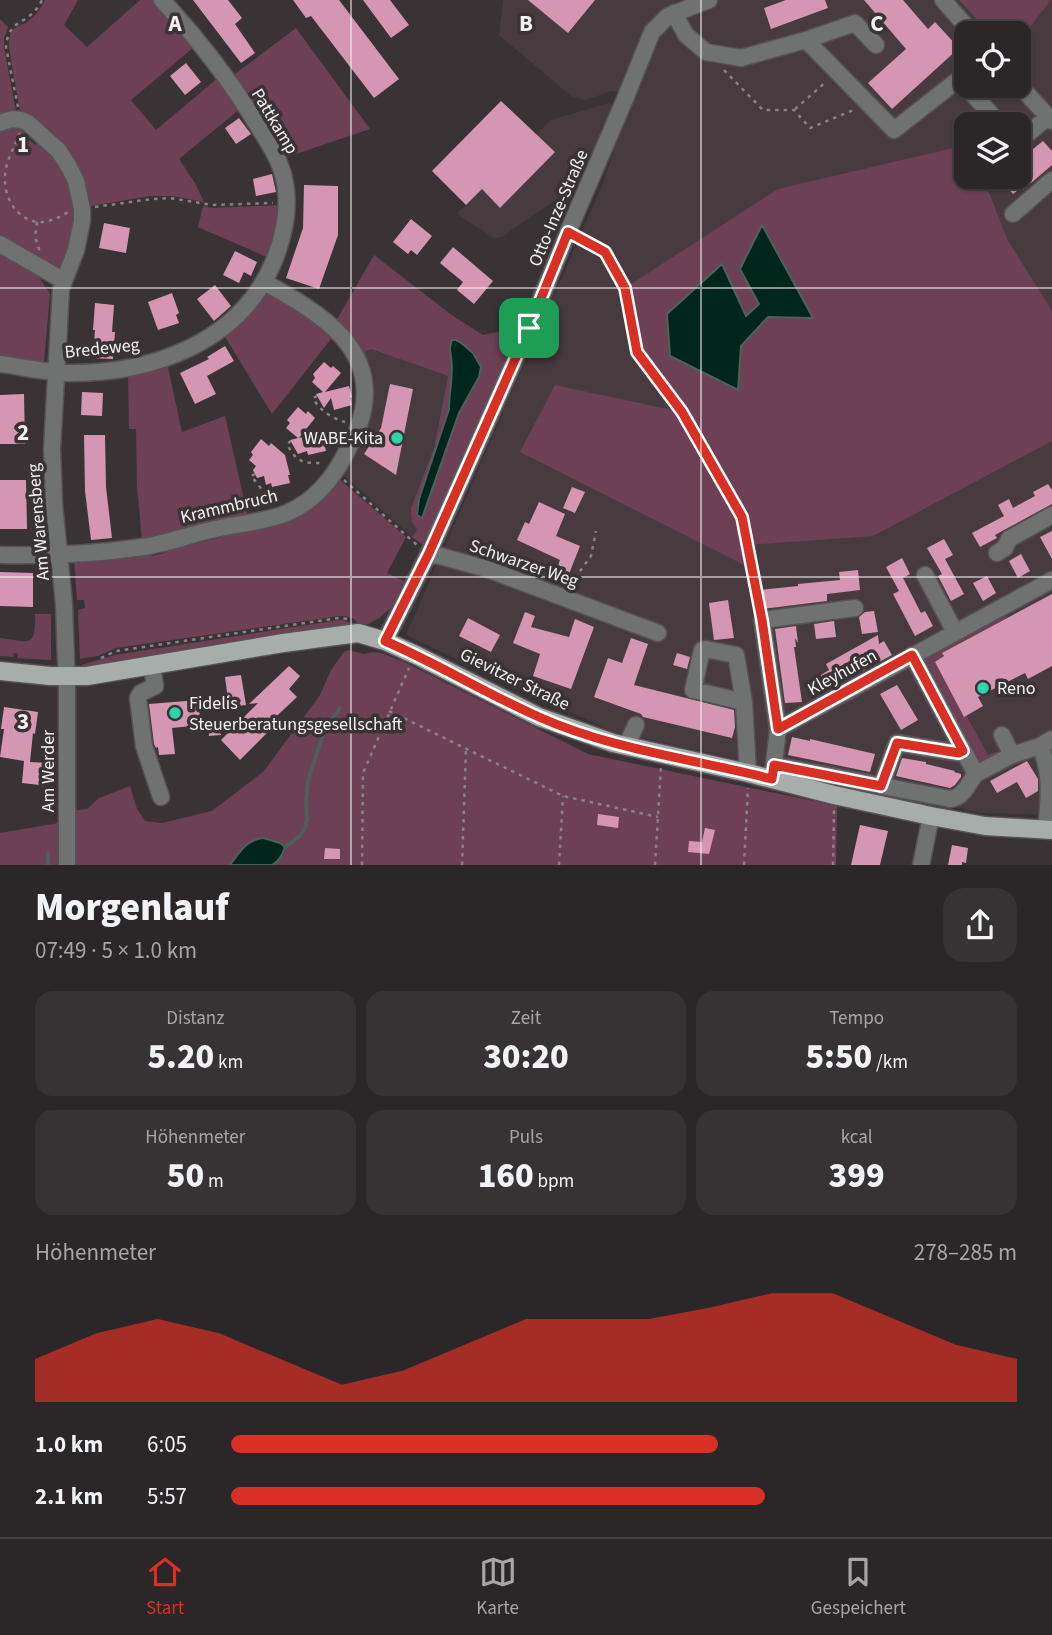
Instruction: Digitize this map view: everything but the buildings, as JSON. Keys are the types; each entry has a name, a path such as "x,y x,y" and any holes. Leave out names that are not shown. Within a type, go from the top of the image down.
{"main road":[{"name":"Gievitzer Straße","path":"0,671 67,677 106,674 358,633 385,641 539,717 587,735 748,773 773,772 834,795 931,816 985,826 1049,830"}],"street":[{"name":"Pattkamp","path":"162,0 190,31 249,110 282,169 287,203 284,230 264,282"},
{"path":"709,0 674,13 686,36 706,52 741,58 855,23 876,45"},
{"path":"943,0 961,21"},
{"name":"Otto-Inze-Straße","path":"429,553 529,328 652,32 662,20 674,13"},
{"path":"806,40 894,130 959,79 989,112"},
{"path":"1031,98 1050,119 1031,133"},
{"path":"0,123 12,119 21,120"},
{"name":"Am Warensberg","path":"21,120 59,151 76,181 82,209 76,250 60,298 52,449 67,677"},
{"path":"1013,214 1052,180"},
{"path":"0,244 64,281"},
{"name":"Bredeweg","path":"0,363 56,372 101,372 152,363 188,348 229,324 264,282"},
{"name":"Krammbruch","path":"0,555 60,554 141,547 274,517 288,512 315,495 335,472 359,427 365,393 364,380 351,346 337,331 316,313 264,282"},
{"path":"997,553 1005,548 1009,539 1052,515"},
{"path":"385,641 429,553"},
{"name":"Schwarzer Weg","path":"429,553 487,569 658,633"},
{"path":"925,575 955,632"},
{"name":"Kleyhufen","path":"778,729 1052,580"},
{"path":"855,608 762,620 778,729 773,772 956,798 964,793 976,774 1012,755 1046,742 1049,830"},
{"path":"912,655 976,774"},
{"path":"152,666 155,686 141,693 138,698 144,746 161,797"},
{"name":"Am Werder","path":"67,677 67,865"},
{"path":"744,702 741,749 748,773"},
{"path":"626,746 636,725"},
{"path":"1002,735 1012,755"},
{"path":"881,786 897,743 959,753 963,751"},
{"path":"921,865 931,816"}],"path":[{"path":"42,0 34,14 16,24 7,37 6,47 22,128 6,166 5,176 7,195 19,213 37,222 54,220 72,210 152,199 170,198 212,205 287,203"},
{"path":"725,71 763,110 794,110 838,72"},
{"path":"794,110 810,128 869,104"},
{"path":"0,198 7,195"},
{"path":"34,263 39,249 35,237 37,222"},
{"path":"568,232 605,252 625,288 637,352 682,412 742,517 762,620"},
{"path":"317,396 313,398 318,407 336,419 359,427"},
{"path":"291,442 287,444 294,456 303,463 324,463 429,553"},
{"path":"255,474 251,476 260,487 274,517"},
{"path":"562,597 591,556 596,531"},
{"path":"362,865 362,773 409,667 418,656"},
{"path":"389,711 563,796 658,817"},
{"path":"461,865 466,749"},
{"path":"655,865 662,754"},
{"path":"744,865 748,773"},
{"path":"833,865 834,795"},
{"path":"559,865 563,796"}],"shaded area":[{"path":"45,0 78,0 64,25 87,47 140,0 154,0 195,46 131,100 156,130 219,77 241,108 179,159 204,202 172,196 150,196 91,206 88,191 68,150 47,127 20,111 9,48 10,37 14,29 35,15"},
{"path":"503,0 1052,0 1052,815 982,813 611,731 406,635 603,183 632,97 612,91 585,100 571,96 499,35"},
{"path":"959,0 1051,0 1031,26 1031,21 979,21"},
{"path":"0,19 8,27 4,47 16,112 0,115"},
{"path":"296,28 370,129 281,159 231,77"},
{"path":"609,103 615,107 584,180 502,237 494,238 457,214 551,120"},
{"path":"6,123 33,132 28,139 35,145 41,139 66,169 79,222 61,267 47,265 0,239 0,127"},
{"path":"954,148 954,189 988,189 1007,239 1052,311 1052,441 873,536 748,545 752,569 520,452 555,385 681,412 637,352 625,288 778,189"},
{"path":"281,205 279,228 269,258 198,227 203,206 212,208"},
{"path":"762,225 813,318 768,317 741,346 738,390 670,356 667,314 722,264 746,316 759,304 740,269"},
{"path":"0,253 30,269 50,294 44,362 39,364 0,358"},
{"path":"374,255 453,316 483,335 525,326 427,548 412,537 417,530 412,522 411,508 434,448 448,376 371,349 361,354 336,321","holes":["460,342 479,361 479,377 459,413 422,518 419,499 449,409 452,372 449,349"]},
{"path":"274,294 313,318 334,335 272,414 224,335 263,295"},
{"path":"452,340 460,342 473,353 481,367 479,377 459,413 422,518 417,515 419,499 449,409"},
{"name":"WABE-Kita","path":"371,349 448,376 434,448 411,508 417,530 412,537 341,473 363,429 361,354"},
{"path":"167,363 182,432 225,416 248,517 142,541 136,429 129,429 128,373"},
{"path":"338,478 406,537 387,573 404,581 393,606 379,618 360,628 352,618 339,616 116,648 98,656 80,659 78,610 85,608 84,600 77,600 74,560 102,556 106,560 119,558 120,554 149,551 152,556 164,553 166,548 184,543 189,545 219,538 222,532 255,528"},
{"path":"1003,611 1007,618 943,653 944,656 935,662 988,755 996,752 996,757 986,764 977,764 924,670 923,658"},
{"path":"35,614 51,614 51,660 17,658 18,654 14,653 13,657 0,656 0,638 25,641 32,638"},
{"path":"345,620 355,627 105,667 81,665 115,655"},
{"path":"348,650 364,654 381,653 404,662 588,754 837,806 836,865 272,865 276,862 245,845 230,865 70,865 71,811 87,809 99,798 130,786 137,809 145,821 162,823 212,811 264,771 320,695 331,670"},
{"path":"59,823 61,865 0,865 0,833"},
{"path":"263,838 285,847 277,862 272,865 230,865 248,844"}],"waterway":[{"path":"285,847 300,836 305,828 308,780 323,735 340,708"},
{"path":"48,853 48,865"}],"place":[{"name":"WABE-Kita","path":"397,438"},
{"name":"Reno","path":"983,688"},
{"name":"Fidelis Steuerberatungsgesellschaft","path":"175,713"}],"route":[{"path":"568,232 605,252 625,288 637,352 682,412 742,517 762,620 778,729 912,655 963,751 959,753 897,743 881,786 774,765 772,779 612,743 575,731 539,717 385,641 429,553 529,328 568,232"}]}
